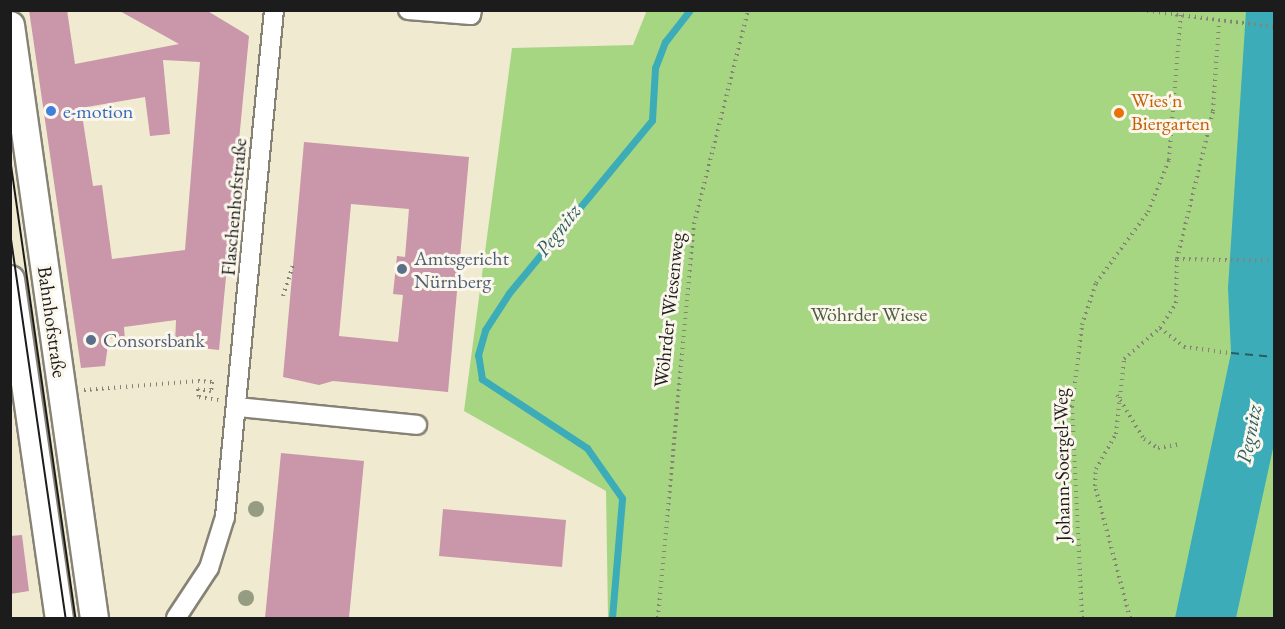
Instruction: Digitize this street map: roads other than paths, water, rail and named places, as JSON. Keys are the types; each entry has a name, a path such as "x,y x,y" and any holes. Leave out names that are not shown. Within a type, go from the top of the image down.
{"main road":[{"name":"Bahnhofstraße","path":"10,25 94,618"},
{"name":"Bahnhofstraße","path":"10,279 59,618"}],"street":[{"name":"Flaschenhofstraße","path":"176,618 219,542 238,407 274,10"},
{"path":"408,10 471,15 472,10"},
{"path":"238,407 417,425"}],"water":[{"path":"1246,11 1274,11 1274,444 1236,618 1175,618 1231,353 1228,288"}],"waterway":[{"name":"Pegnitz","path":"612,618 622,498 587,448 482,379 478,355 485,330 509,293 652,120 655,68 665,42 690,10"}],"tram line":[{"path":"10,155 76,618"},
{"path":"10,229 66,618"}],"place":[{"name":"e-motion","path":"51,111"},
{"name":"Wies'n Biergarten","path":"1119,113"},
{"name":"Amtsgericht Nürnberg","path":"402,269"},
{"name":"Consorsbank","path":"91,340"}],"park label":[{"name":"Wöhrder Wiese","path":"869,314"}]}
